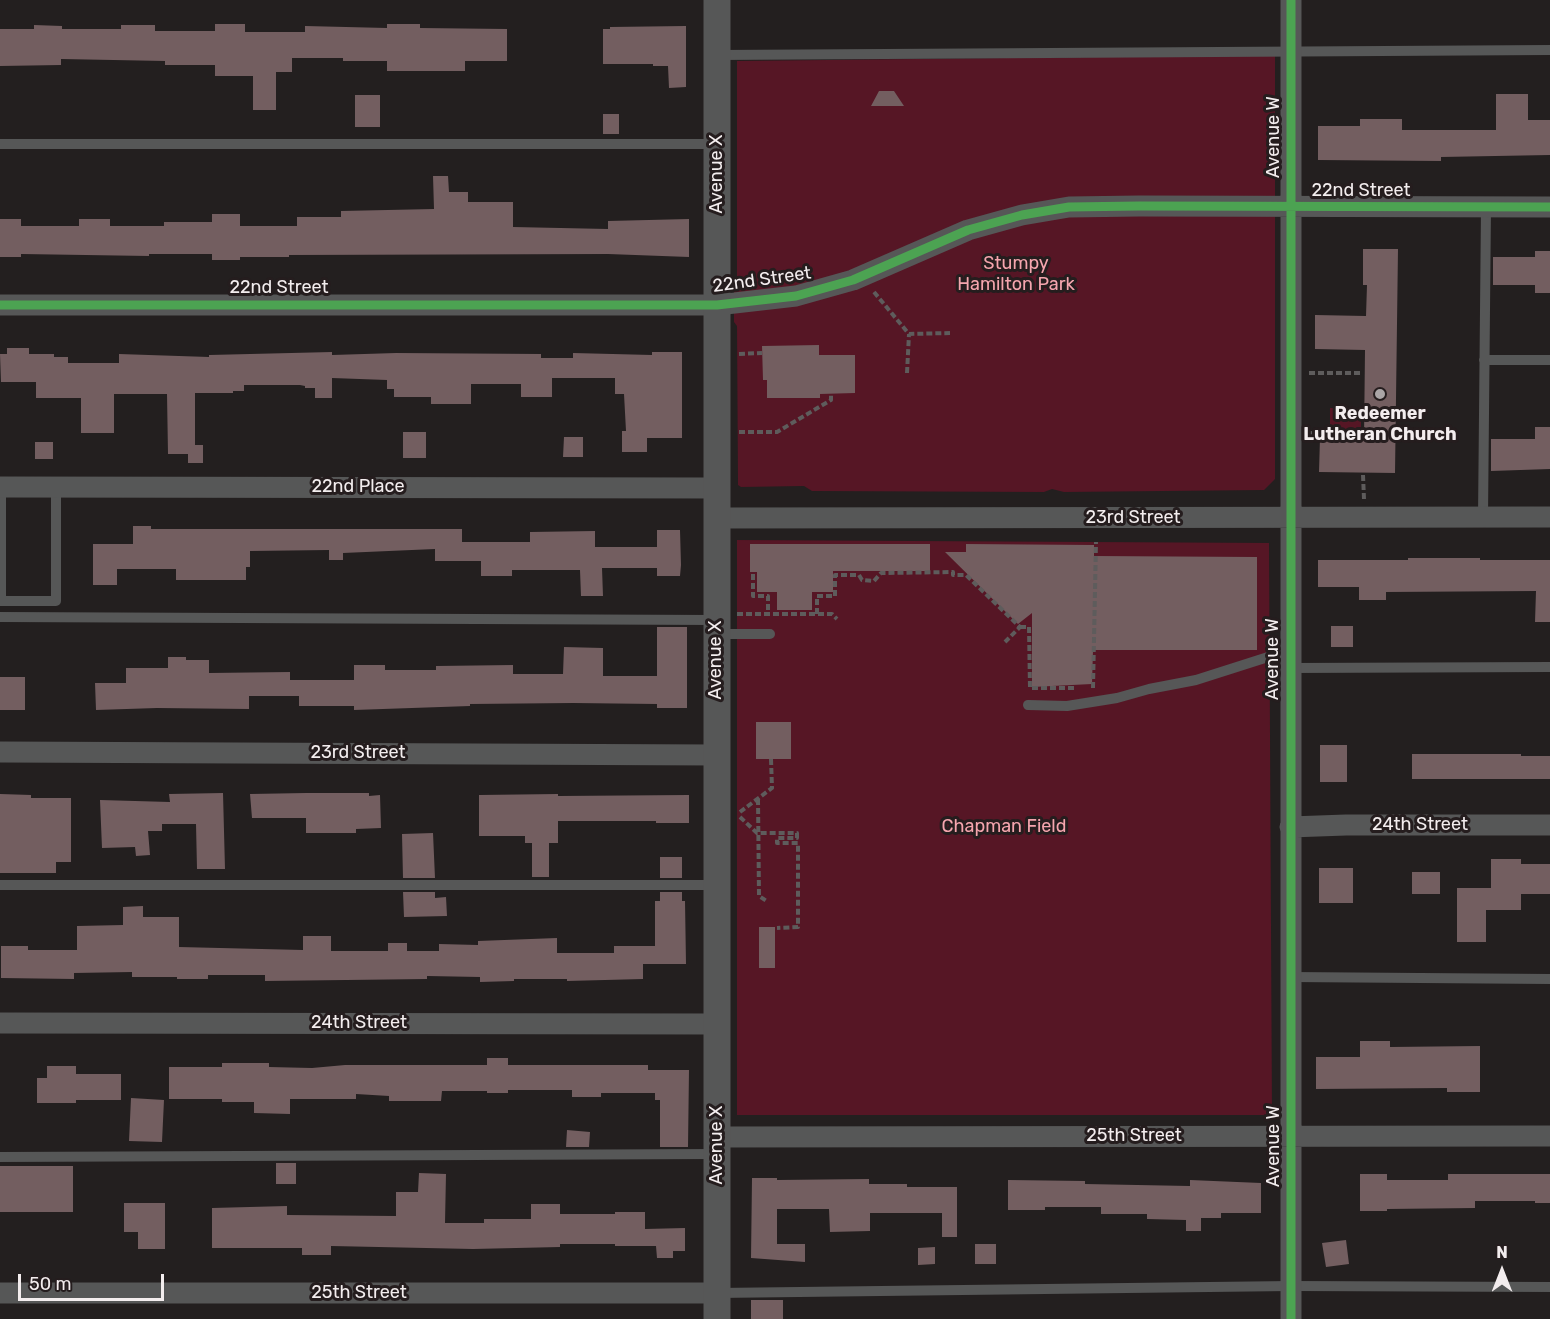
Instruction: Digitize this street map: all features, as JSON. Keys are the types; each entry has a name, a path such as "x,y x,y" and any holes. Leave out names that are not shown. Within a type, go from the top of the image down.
{"street":[{"name":"Avenue X","path":"717,0 716,518 723,623 717,755 717,1306"},
{"name":"Avenue W","path":"1291,0 1291,1319"},
{"name":"22nd Street","path":"0,305 717,305 796,296 853,280 968,230 1022,215 1069,207 1550,207"},
{"name":"22nd Place","path":"0,487 716,488"},
{"name":"23rd Street","path":"716,518 1550,517"},
{"name":"23rd Street","path":"0,752 717,755"},
{"name":"24th Street","path":"1290,827 1550,825"},
{"name":"24th Street","path":"0,1023 717,1024"},
{"name":"25th Street","path":"717,1146 1290,1136 1550,1136"},
{"name":"25th Street","path":"0,1293 717,1306"}],"lane":[{"path":"717,54 1550,50"},
{"path":"0,144 717,144"},
{"path":"1483,517 1486,207"},
{"path":"1484,360 1550,360"},
{"path":"0,487 1,601 57,601 56,487"},
{"path":"0,617 723,623 770,634"},
{"path":"1028,705 1067,706 1117,698 1149,689 1290,660 1550,668"},
{"path":"0,885 717,885"},
{"path":"1290,977 1550,979"},
{"path":"0,1157 717,1146"},
{"path":"717,1306 1291,1286 1550,1287"}],"path":[{"path":"872,290 909,334 907,373"},
{"path":"909,334 950,333"},
{"path":"737,354 762,353"},
{"path":"1290,374 1361,373"},
{"path":"738,432 777,432 831,400 831,394"},
{"path":"1290,432 1355,434"},
{"path":"817,615 817,596 835,596 835,575 859,575 862,580 874,581 882,573 953,572 953,575 966,575 1020,627 1029,627 1030,688 1094,688 1096,542"},
{"path":"753,574 753,596 768,596 768,615"},
{"path":"723,623 768,615 832,615 837,619"},
{"path":"1005,642 1020,627"},
{"path":"771,759 772,788 737,814 758,833 797,833 797,838 777,838 777,843 798,843 798,927 777,928"},
{"path":"758,799 759,896 768,902"}],"green space":[{"name":"Stumpy Hamilton Park","path":"1275,55 1275,479 1264,490 812,491 804,486 741,487 738,485 737,326 734,322 734,287 737,277 737,61"},
{"path":"1330,408 1361,408 1361,429 1330,430"},
{"name":"Chapman Field","path":"737,540 1269,543 1272,1115 737,1115"}],"building":[{"path":"215,24 245,24 245,32 305,32 305,26 387,28 387,24 420,24 420,28 507,29 507,61 465,61 465,71 387,71 387,61 292,58 292,72 276,72 276,110 253,110 253,76 215,76 215,65 165,65 165,61 61,59 61,65 0,66 0,29 34,29 34,25 62,26 62,29 121,29 121,25 155,25 155,31 215,31"},
{"path":"686,26 686,87 669,88 668,66 603,64 603,29"},
{"path":"879,91 894,91 904,106 871,106"},
{"path":"1496,94 1528,94 1528,120 1550,120 1550,155 1441,157 1441,161 1318,160 1318,126 1360,126 1360,119 1402,119 1402,130 1496,130"},
{"path":"355,95 380,95 380,127 355,127"},
{"path":"603,114 619,114 619,134 603,134"},
{"path":"433,176 448,176 449,192 468,192 468,202 513,202 513,227 608,229 608,221 689,219 689,257 608,254 289,255 289,257 240,257 240,260 212,260 212,254 149,254 149,256 21,254 21,257 0,257 0,219 21,219 21,226 79,226 79,219 110,219 110,226 164,226 164,222 212,222 212,214 240,214 240,226 297,226 297,217 341,217 341,211 434,209"},
{"name":"Redeemer Lutheran Church","path":"1363,249 1398,249 1395,473 1319,472 1320,438 1364,439 1365,350 1315,349 1315,315 1366,316 1367,285 1363,285"},
{"path":"1535,251 1550,251 1550,293 1535,293 1535,285 1493,285 1493,257 1535,257"},
{"path":"819,345 819,355 855,355 855,393 820,394 820,398 767,398 767,380 763,380 762,346"},
{"path":"7,348 29,348 29,354 54,354 54,357 68,357 68,363 119,363 119,354 209,357 209,355 332,352 332,355 541,354 541,358 573,358 573,353 652,355 652,352 682,352 682,438 647,438 647,452 622,452 622,431 626,431 624,394 615,394 615,378 552,378 552,397 521,397 521,384 471,384 471,404 431,404 431,397 394,397 394,389 387,389 387,380 332,378 332,398 315,398 315,388 305,388 300,385 244,385 244,391 233,391 233,393 195,393 195,445 203,445 203,463 188,463 188,454 168,454 167,394 114,394 114,433 81,433 81,398 36,398 36,382 1,382 0,354 7,354"},
{"path":"1535,427 1550,427 1550,469 1491,471 1491,439 1535,439"},
{"path":"403,432 426,432 426,458 403,458"},
{"path":"564,437 583,437 583,457 563,457"},
{"path":"35,442 53,442 53,459 35,459"},
{"path":"133,526 151,526 151,529 462,529 462,542 530,542 530,532 595,531 595,547 657,547 657,530 680,530 681,565 680,576 657,576 657,568 602,568 603,596 581,596 580,570 512,570 512,576 481,576 481,561 435,561 435,549 343,553 343,560 329,560 329,550 250,551 250,567 246,567 246,580 176,580 176,569 117,569 117,585 93,585 93,544 133,544"},
{"path":"750,544 930,544 930,571 833,571 833,592 812,592 812,610 777,610 777,592 757,592 757,572 750,572"},
{"path":"966,544 1094,545 1094,556 1257,557 1257,650 1093,650 1092,684 1032,687 1032,613 1018,624 945,552 966,552"},
{"path":"1408,558 1550,560 1550,622 1535,622 1536,591 1386,592 1386,600 1359,600 1359,587 1318,587 1318,560 1408,560"},
{"path":"1331,626 1353,626 1353,647 1331,647"},
{"path":"657,627 687,627 687,708 657,708 657,704 573,703 470,704 470,706 354,710 354,706 299,706 299,696 249,696 249,709 96,710 95,683 126,683 126,668 168,668 168,657 209,660 209,673 290,672 290,680 354,680 354,665 385,665 385,670 436,670 436,666 513,665 513,674 563,674 564,647 603,648 603,676 657,676"},
{"path":"0,677 25,677 25,710 0,710"},
{"path":"756,722 791,722 791,759 756,759"},
{"path":"1320,745 1347,745 1347,782 1320,782"},
{"path":"1412,754 1550,756 1550,779 1412,779"},
{"path":"223,793 225,869 197,869 196,824 162,824 162,831 148,831 150,855 136,856 135,847 102,848 100,800 170,802 169,794"},
{"path":"0,794 31,795 31,798 71,798 71,862 56,862 56,873 0,873"},
{"path":"250,794 380,795 381,828 356,829 356,833 306,833 306,818 252,818"},
{"path":"558,794 558,796 689,795 689,823 558,821 558,843 549,843 549,877 532,877 532,843 525,843 525,836 479,836 479,795"},
{"path":"433,833 435,878 403,878 402,834"},
{"path":"660,857 682,857 682,878 660,878"},
{"path":"1491,859 1521,859 1521,864 1550,864 1550,894 1521,894 1521,910 1486,910 1486,942 1457,942 1457,888 1491,888"},
{"path":"1319,868 1353,868 1353,903 1319,903"},
{"path":"1412,872 1440,872 1440,894 1412,894"},
{"path":"403,892 435,892 435,898 446,897 447,916 404,917"},
{"path":"660,892 682,892 682,901 685,901 686,964 643,964 643,979 567,981 567,979 514,979 514,981 480,982 480,977 427,976 427,979 265,981 265,975 208,975 208,979 177,979 177,977 132,977 132,972 74,973 74,979 1,978 1,946 28,946 28,950 77,950 77,926 123,925 123,907 143,906 143,917 179,917 179,947 303,950 303,936 331,936 331,951 388,951 388,943 407,943 407,951 439,951 439,944 478,945 478,941 557,938 557,953 614,953 614,946 655,946 655,901 660,901"},
{"path":"759,927 775,927 775,968 759,968"},
{"path":"1360,1041 1390,1041 1390,1047 1480,1046 1480,1092 1447,1092 1447,1088 1316,1089 1316,1057 1360,1057"},
{"path":"487,1058 508,1058 508,1065 648,1065 648,1070 689,1070 688,1147 660,1147 660,1100 655,1100 655,1093 601,1093 601,1097 572,1097 572,1090 508,1090 508,1093 442,1091 441,1101 389,1101 389,1096 356,1094 356,1099 290,1099 290,1114 254,1113 254,1102 222,1102 222,1099 169,1099 169,1067 222,1067 222,1063 269,1063 269,1067 312,1068 345,1065 487,1065"},
{"path":"47,1066 76,1066 76,1074 121,1074 121,1100 37,1103 37,1078 47,1078"},
{"path":"131,1098 164,1100 162,1142 129,1141"},
{"path":"567,1130 590,1132 589,1147 566,1147"},
{"path":"276,1163 296,1163 296,1184 276,1184"},
{"path":"0,1166 73,1166 73,1212 0,1212"},
{"path":"419,1173 446,1174 445,1223 484,1223 484,1219 531,1219 531,1204 560,1204 560,1214 645,1212 645,1229 685,1228 685,1251 673,1251 673,1258 657,1258 656,1246 615,1246 615,1244 560,1244 560,1247 473,1249 331,1246 331,1255 302,1255 302,1248 212,1248 212,1208 287,1206 287,1215 396,1216 396,1192 418,1192"},
{"path":"1360,1174 1387,1174 1387,1180 1448,1180 1448,1174 1550,1174 1550,1203 1475,1201 1475,1208 1360,1211"},
{"path":"752,1178 869,1179 869,1184 957,1187 957,1237 942,1237 942,1213 870,1213 870,1231 830,1232 829,1209 777,1209 777,1244 805,1244 805,1262 751,1258"},
{"path":"1008,1180 1190,1186 1190,1180 1261,1183 1261,1213 1221,1213 1221,1218 1201,1218 1201,1231 1186,1231 1186,1220 1147,1219 1147,1214 1101,1214 1101,1207 1045,1207 1045,1210 1008,1210"},
{"path":"124,1203 165,1203 165,1249 138,1249 138,1232 124,1232"},
{"path":"1346,1240 1349,1264 1326,1267 1322,1243"},
{"path":"975,1244 996,1244 996,1264 975,1264"},
{"path":"935,1247 935,1264 918,1265 918,1248"},
{"path":"751,1300 783,1300 783,1319 751,1319"}],"cycle path":[{"path":"1291,0 1291,1319"},
{"path":"0,305 717,305 796,296 853,280 968,230 1022,215 1069,207 1550,207"}],"place":[{"name":"Redeemer Lutheran Church","path":"1380,394"}]}
